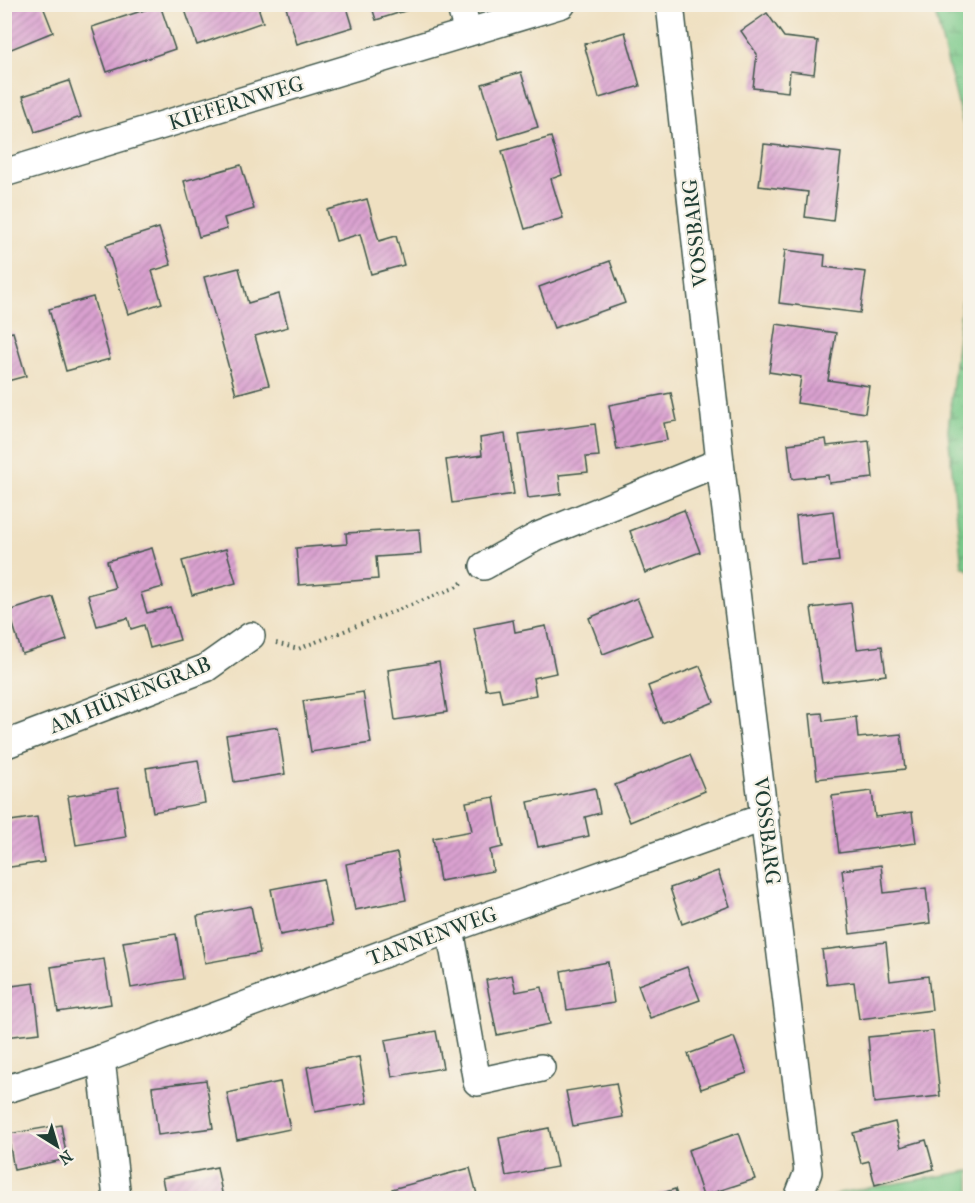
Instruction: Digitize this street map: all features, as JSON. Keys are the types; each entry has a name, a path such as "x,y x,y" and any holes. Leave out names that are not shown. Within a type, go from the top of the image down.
{"street":[{"path":"460,4 468,32"},
{"name":"KIEFERNWEG","path":"4,173 562,4"},
{"name":"VOSSBARG","path":"670,4 720,462 808,1172 798,1198"},
{"path":"484,566 538,536 720,462"},
{"name":"AM HÜNENGRAB","path":"4,746 206,668 251,636"},
{"name":"TANNENWEG","path":"4,1090 100,1059 450,929 765,817"},
{"path":"450,929 477,1082 541,1068"},
{"path":"100,1059 117,1198"}],"path":[{"path":"251,636 298,649 454,588 484,566"}],"green space":[{"path":"933,5 970,5 970,151"},
{"path":"970,230 970,372 955,364"},
{"path":"955,364 970,372 970,571 962,566 948,431"},
{"path":"970,1171 970,1198 831,1198 839,1193"}],"building":[{"path":"4,4 42,4 53,32 4,52"},
{"path":"183,4 257,4 263,22 197,45"},
{"path":"285,4 346,4 353,27 297,44"},
{"path":"371,4 424,4 424,5 376,20"},
{"path":"160,5 175,49 107,72 92,27"},
{"path":"767,13 784,37 818,41 814,74 790,71 788,92 753,88 757,54 741,31"},
{"path":"625,32 640,86 599,98 584,44"},
{"path":"521,72 538,127 499,139 482,84"},
{"path":"69,81 81,117 35,132 23,96"},
{"path":"551,137 562,175 551,179 563,218 525,229 502,151"},
{"path":"764,144 841,153 833,221 805,217 808,192 759,186"},
{"path":"241,165 254,209 224,218 227,229 199,237 184,181"},
{"path":"367,199 379,241 396,236 404,265 371,274 360,234 336,241 327,210"},
{"path":"159,228 171,265 152,271 162,303 128,314 106,245"},
{"path":"785,250 825,255 824,267 866,272 860,313 779,303"},
{"path":"610,261 625,303 554,328 539,287"},
{"path":"239,268 248,303 279,294 288,327 255,336 269,385 236,394 204,277"},
{"path":"93,297 110,359 66,371 49,309"},
{"path":"776,324 836,333 828,380 869,386 865,413 797,403 801,377 769,372"},
{"path":"13,332 26,376 4,382 4,334"},
{"path":"671,393 677,421 664,423 667,440 617,450 609,405"},
{"path":"595,424 599,456 586,457 588,472 559,475 561,494 528,498 519,434"},
{"path":"505,434 514,494 452,503 446,460 482,455 480,438"},
{"path":"826,439 827,446 869,441 873,478 829,483 828,475 792,479 788,444"},
{"path":"684,510 700,552 645,573 630,531"},
{"path":"833,511 839,561 801,565 796,516"},
{"path":"419,529 421,554 376,557 378,579 299,585 296,548 347,544 346,533"},
{"path":"152,548 163,587 141,593 147,613 170,607 180,640 150,648 144,625 131,629 128,618 97,626 88,595 115,588 107,561"},
{"path":"226,549 236,583 192,595 182,561"},
{"path":"53,597 67,640 22,654 9,611"},
{"path":"637,598 652,635 603,654 589,618"},
{"path":"851,603 857,649 882,646 886,675 822,683 811,608"},
{"path":"513,620 515,632 546,626 556,673 533,678 536,695 502,702 499,688 486,690 474,628"},
{"path":"439,662 447,712 395,720 388,670"},
{"path":"700,666 714,702 662,723 648,686"},
{"path":"363,692 371,743 311,752 303,701"},
{"path":"822,713 823,721 856,717 858,738 901,734 905,769 817,779 810,714"},
{"path":"278,727 285,774 234,782 226,735"},
{"path":"690,755 705,791 630,822 615,785"},
{"path":"198,760 205,803 153,812 146,768"},
{"path":"118,788 126,837 76,845 68,796"},
{"path":"595,788 600,813 585,817 589,836 538,847 528,802"},
{"path":"872,791 875,817 912,812 916,843 839,853 832,796"},
{"path":"494,797 503,847 490,850 493,871 440,881 433,838 472,831 466,802"},
{"path":"37,817 44,862 4,868 4,822"},
{"path":"397,853 406,900 355,910 346,864"},
{"path":"881,865 884,893 926,888 930,923 850,934 842,870"},
{"path":"718,871 730,906 682,924 670,888"},
{"path":"323,879 332,925 280,935 271,889"},
{"path":"251,906 260,953 205,963 197,916"},
{"path":"176,934 183,979 131,988 123,942"},
{"path":"886,942 890,981 928,976 932,1010 859,1019 854,982 827,985 822,950"},
{"path":"104,959 111,1004 58,1012 51,967"},
{"path":"608,962 614,1003 567,1010 561,971"},
{"path":"687,967 700,1000 650,1018 638,985"},
{"path":"512,975 516,992 542,987 550,1024 497,1035 486,980"},
{"path":"34,983 40,1033 4,1037 4,987"},
{"path":"436,1031 443,1068 392,1077 385,1040"},
{"path":"933,1031 940,1096 874,1103 868,1037"},
{"path":"734,1037 747,1073 701,1089 688,1054"},
{"path":"359,1057 367,1103 315,1112 307,1067"},
{"path":"206,1080 213,1128 158,1135 152,1087"},
{"path":"280,1082 290,1129 237,1140 227,1093"},
{"path":"616,1083 623,1117 573,1126 566,1091"},
{"path":"895,1122 901,1147 926,1140 934,1169 875,1185 869,1161 861,1163 853,1133"},
{"path":"61,1125 67,1159 14,1170 8,1134"},
{"path":"549,1128 557,1167 506,1176 499,1138"},
{"path":"739,1133 755,1179 703,1196 688,1150"},
{"path":"217,1167 223,1198 166,1198 162,1178"},
{"path":"470,1168 478,1198 395,1198 392,1189"},
{"path":"675,1189 678,1198 647,1198"}]}
